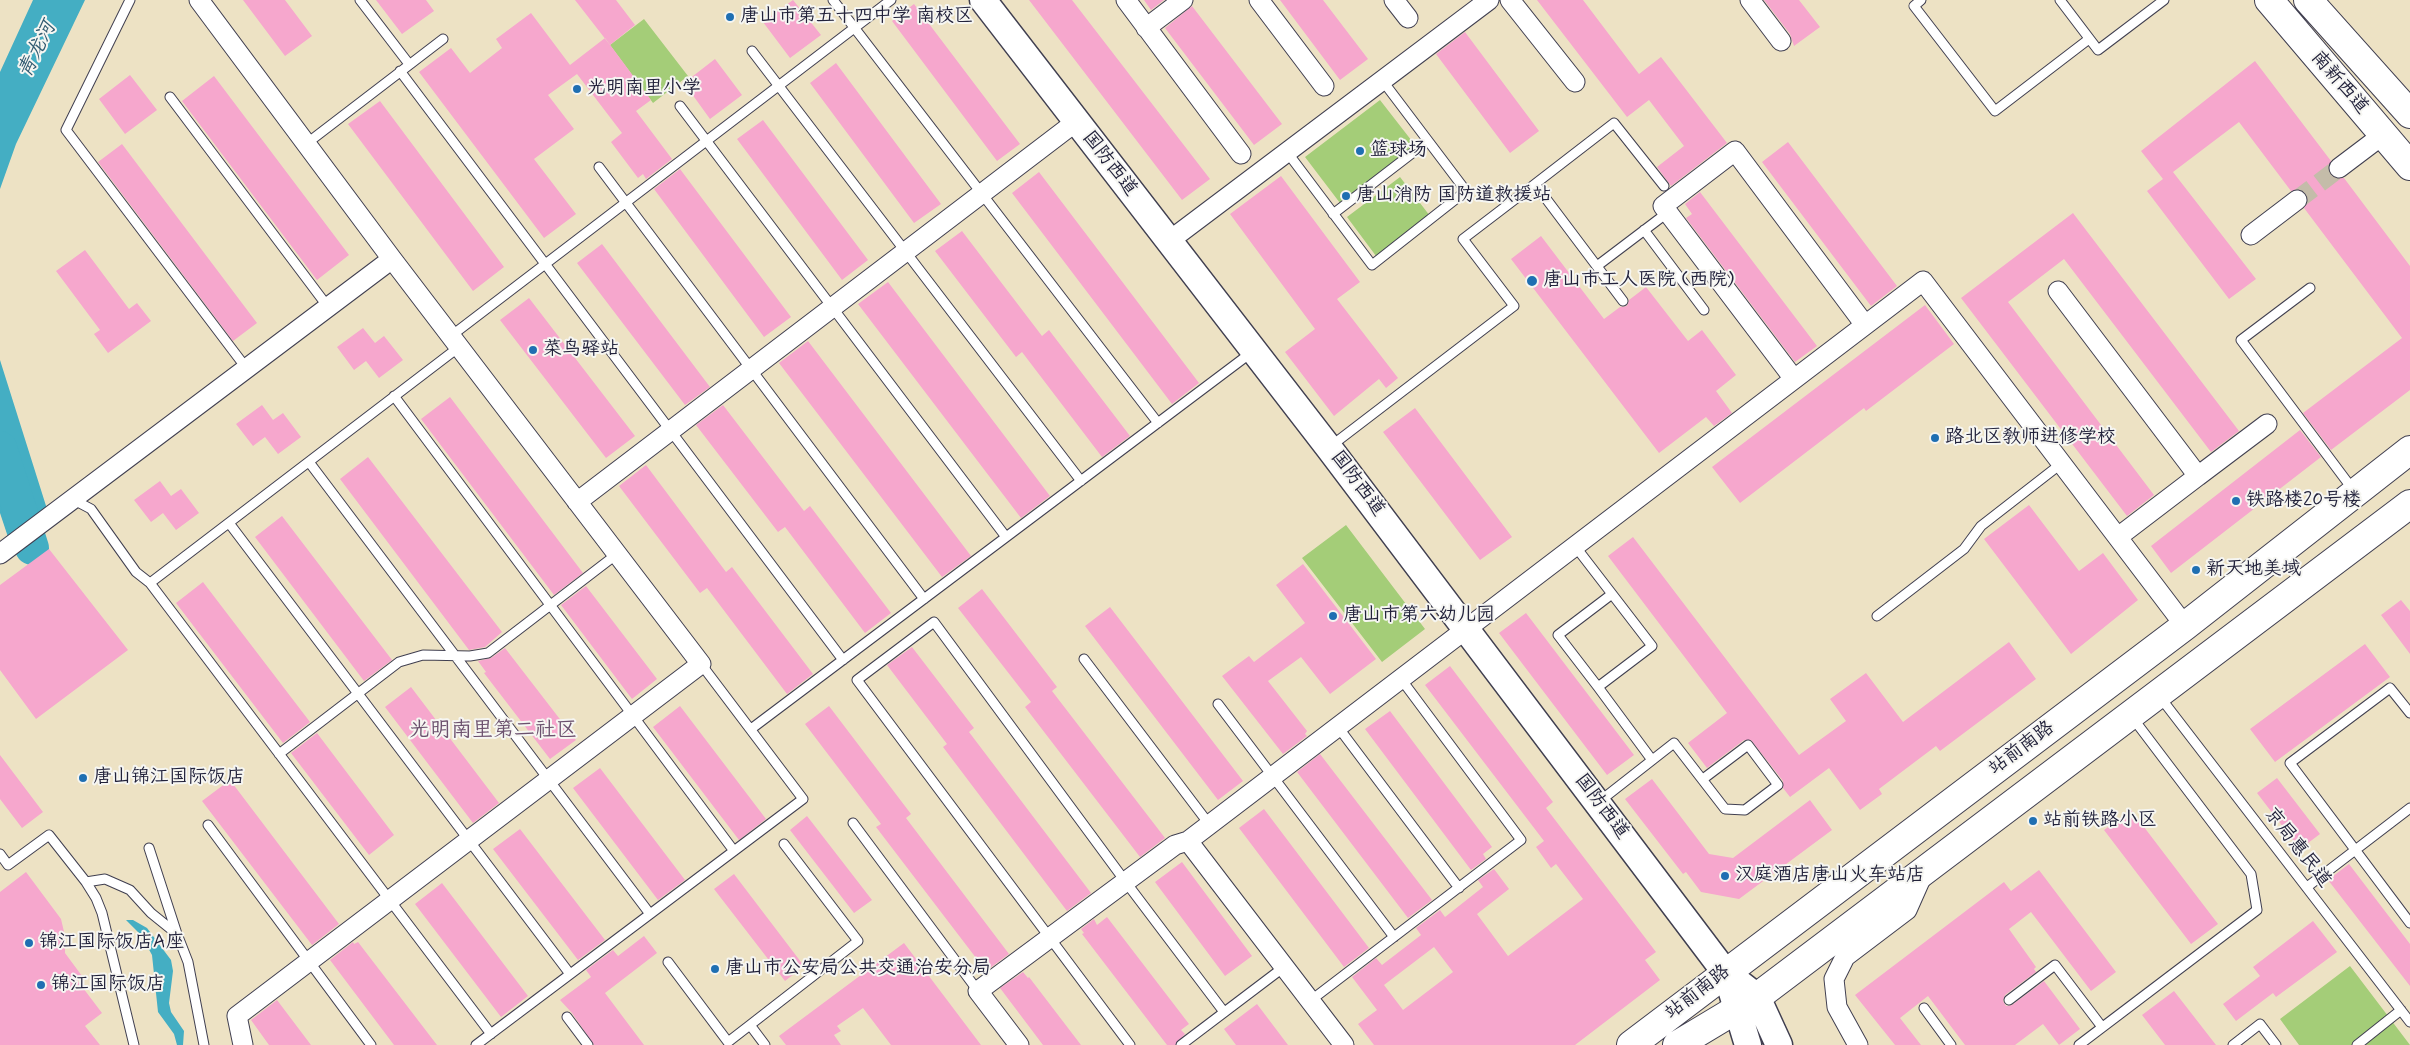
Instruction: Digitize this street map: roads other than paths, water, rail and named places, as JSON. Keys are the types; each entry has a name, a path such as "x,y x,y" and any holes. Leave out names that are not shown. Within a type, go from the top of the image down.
{"main road":[{"name":"南新西道","path":"2269,0 2410,166"},
{"name":"南新西道","path":"2308,0 2410,114"},
{"name":"站前南路","path":"1631,1045 2186,626 2410,450"},
{"name":"站前南路","path":"1677,1045 1747,1002 2131,716 2410,504"}],"street":[{"path":"199,0 392,259 701,664 308,960 237,1016 243,1045"},
{"name":"国防西道","path":"984,0 1467,629 1779,1045"},
{"path":"1126,0 1241,154"},
{"path":"1146,28 1183,0"},
{"path":"1259,0 1324,86"},
{"path":"1394,0 1408,18"},
{"path":"1169,241 1489,0"},
{"path":"1510,0 1574,82"},
{"path":"1750,0 1781,41"},
{"path":"577,502 1077,121"},
{"path":"2339,168 2384,134"},
{"path":"1794,379 1663,206 1735,152 1865,325"},
{"path":"2251,235 2297,200"},
{"path":"0,554 392,259"},
{"path":"1019,1045 978,990 1174,845 1188,841 1923,281 2186,626"},
{"path":"2058,292 2198,476"},
{"path":"2118,537 2267,424"},
{"path":"1188,841 1344,1045"},
{"path":"1858,1045 1837,1007 1834,979 1845,956 1907,910 1924,871"},
{"name":"国防西道","path":"1747,1002 1748,1045"}],"lane":[{"path":"130,0 66,130 247,369"},
{"path":"360,0 409,64"},
{"path":"833,0 1158,423"},
{"path":"150,583 394,396 545,264 891,0"},
{"path":"1921,0 1914,6 1995,111 2089,39"},
{"path":"2060,0 2098,50 2164,0"},
{"path":"306,144 443,39"},
{"path":"752,51 1081,481"},
{"path":"400,71 844,660"},
{"path":"1287,152 1372,265 1466,191 1382,80"},
{"path":"170,97 328,307"},
{"path":"680,106 1006,537"},
{"path":"1329,448 1514,306 1463,239 1614,123 1664,186"},
{"path":"1333,214 1428,141"},
{"path":"599,167 924,599"},
{"path":"1535,184 1624,301"},
{"path":"1597,266 1668,213"},
{"path":"1644,230 1704,310"},
{"path":"2310,288 2241,340 2356,493"},
{"path":"751,729 1254,351"},
{"path":"394,396 734,851"},
{"path":"309,462 650,914"},
{"path":"1877,616 1964,549 1981,526 2062,463"},
{"path":"69,503 91,509 136,572 150,583 491,1034"},
{"path":"229,523 570,974"},
{"path":"1575,546 1652,646 1598,687"},
{"path":"279,754 399,662 423,655 454,654 470,656 488,653 617,554"},
{"path":"1612,594 1558,635 1652,760"},
{"path":"1130,1045 857,680 934,622 1124,882 1224,1012"},
{"path":"1084,659 1209,824"},
{"path":"476,1045 804,799 701,664"},
{"path":"1310,1001 1522,840 1401,679"},
{"path":"2410,713 2390,688 2290,763 2410,923"},
{"name":"京局惠民道","path":"2158,694 2410,1022"},
{"path":"1218,704 1394,937"},
{"path":"2079,1045 2257,910 2251,874 2131,716"},
{"path":"1338,727 1459,888"},
{"path":"1598,802 1674,743 1725,809 1745,810 1778,785 1748,745 1703,779"},
{"path":"2307,887 2410,808"},
{"path":"853,823 978,990"},
{"path":"208,825 371,1045"},
{"path":"0,871 49,835 86,882 96,898 102,913 134,1045"},
{"path":"668,962 728,1042 858,941 784,844"},
{"path":"149,848 188,962 204,1045"},
{"path":"0,854 8,865"},
{"path":"86,882 105,879 130,890 151,913 177,934"},
{"path":"2009,1000 2055,965 2102,1026"},
{"path":"1180,1045 1284,967"},
{"path":"1924,1008 1951,1045"},
{"path":"2357,1045 2401,1010"},
{"path":"567,1017 588,1045"},
{"path":"2233,1045 2260,1024 2276,1045"},
{"path":"750,1025 765,1045"}],"water":[{"path":"33,0 85,0 16,144 0,189 0,72"},
{"path":"0,360 47,509 9,540 0,513"},
{"path":"126,920 133,920 147,928 171,960 173,971 169,1003 171,1012 184,1031 183,1045 177,1045 174,1034 158,1012 152,955 141,935"}],"waterway":[{"name":"青龙河","path":"0,448 32,548"}],"tunnel":[{"path":"2297,200 2339,168"}],"place":[{"name":"唐山市第五十四中学 南校区","path":"730,17"},
{"name":"光明南里小学","path":"577,89"},
{"name":"篮球场","path":"1360,151"},
{"name":"唐山消防 国防道救援站","path":"1346,196"},
{"name":"唐山市工人医院 (西院)","path":"1532,281"},
{"name":"菜鸟驿站","path":"533,350"},
{"name":"路北区教师进修学校","path":"1935,438"},
{"name":"铁路楼20号楼","path":"2236,501"},
{"name":"新天地美域","path":"2196,570"},
{"name":"唐山市第六幼儿园","path":"1333,616"},
{"name":"唐山锦江国际饭店","path":"83,778"},
{"name":"站前铁路小区","path":"2033,821"},
{"name":"汉庭酒店唐山火车站店","path":"1725,876"},
{"name":"锦江国际饭店A座","path":"29,943"},
{"name":"唐山市公安局公共交通治安分局","path":"715,969"},
{"name":"锦江国际饭店","path":"41,985"}],"district":[{"name":"光明南里第二社区","path":"493,732"}]}
